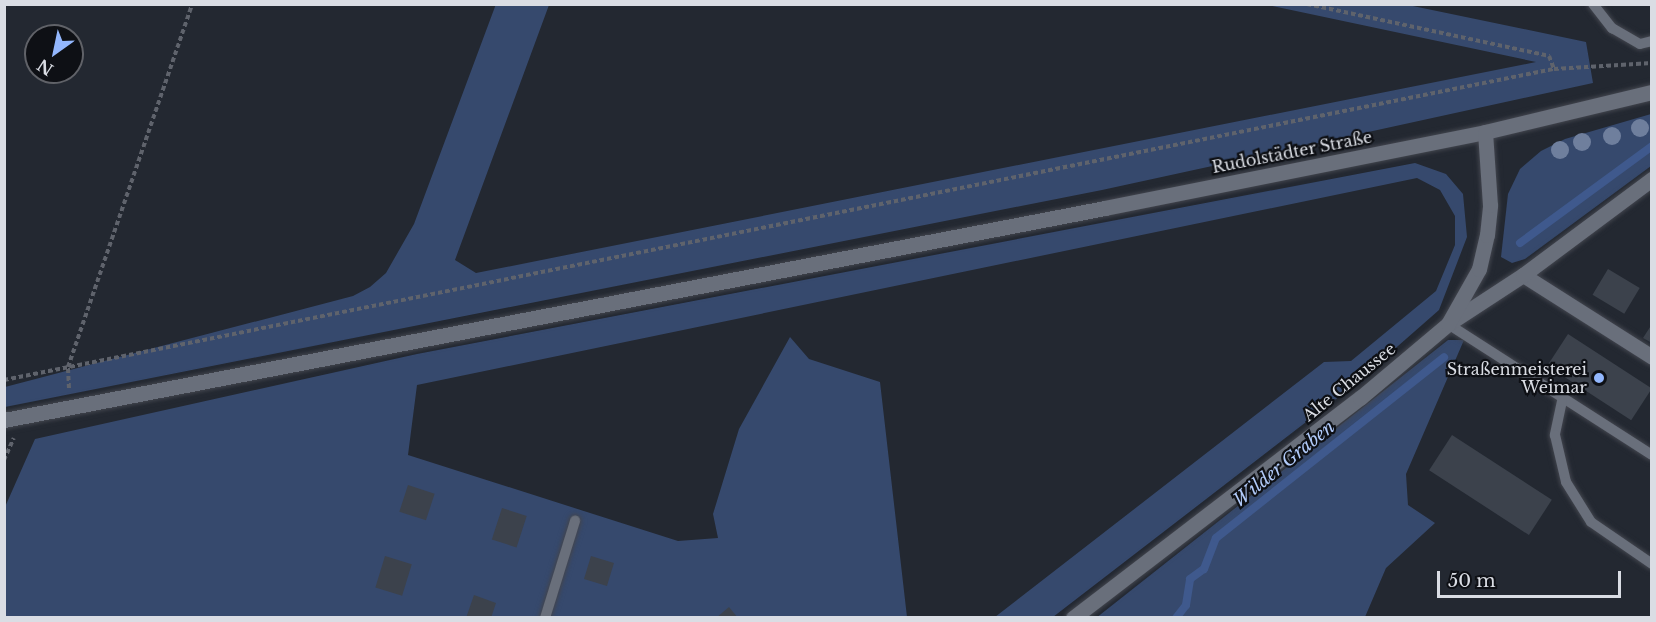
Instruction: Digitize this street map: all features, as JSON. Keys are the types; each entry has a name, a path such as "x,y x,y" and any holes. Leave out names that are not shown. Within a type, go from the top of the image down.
{"main road":[{"name":"Rudolstädter Straße","path":"4,420 1106,208 1485,132 1652,92"},
{"path":"1448,324 1479,268 1487,235 1490,205 1485,132"},
{"name":"Alte Chaussee","path":"1072,618 1360,398 1448,324 1523,275 1652,179"},
{"path":"1523,275 1652,357"}],"lane":[{"path":"1593,4 1612,28 1640,44 1652,41"},
{"path":"1448,324 1562,401 1652,455"},
{"path":"1562,401 1555,435 1566,482 1591,522 1652,564"},
{"path":"545,618 575,521"}],"path":[{"path":"70,408 68,367 192,4"},
{"path":"1307,4 1549,56 1554,69"},
{"path":"4,380 1554,69 1652,63"}],"shaded area":[{"path":"496,4 549,5 455,260 476,273 1536,62 1268,5 1408,5 1586,42 1593,83 1102,190 5,407 5,387 353,296 370,287 386,273 414,224"},
{"path":"1651,114 1651,166 1525,259 1512,263 1501,257 1508,194 1520,169 1541,151 1565,139"},
{"path":"1415,163 1446,174 1463,194 1467,237 1439,310 1349,389 1053,617 995,617 1324,362 1351,361 1436,291 1455,245 1455,216 1440,190 1417,178 417,385 408,455 678,541 718,538 713,514 739,429 790,337 809,359 880,382 907,617 5,618 5,507 35,439 417,354"},
{"path":"1448,340 1464,340 1406,474 1408,505 1435,523 1386,568 1365,617 1096,618"}],"building":[{"path":"1608,269 1640,288 1624,314 1593,295"},
{"path":"1652,324 1652,343 1643,338"},
{"name":"Straßenmeisterei Weimar","path":"1568,334 1652,388 1631,420 1547,366"},
{"path":"1452,435 1552,500 1529,535 1429,470"},
{"path":"408,485 435,494 426,520 399,512"},
{"path":"502,508 527,516 517,547 492,539"},
{"path":"385,556 412,564 402,596 375,588"},
{"path":"591,556 614,563 607,586 584,579"},
{"path":"474,595 496,603 491,618 466,618"},
{"path":"729,607 738,618 716,618"}],"waterway":[{"name":"Wilder Graben","path":"1520,243 1652,146"},
{"name":"Wilder Graben","path":"1176,618 1186,605 1190,579 1204,569 1216,538 1444,357"}],"place":[{"name":"Straßenmeisterei Weimar","path":"1599,378"}]}
